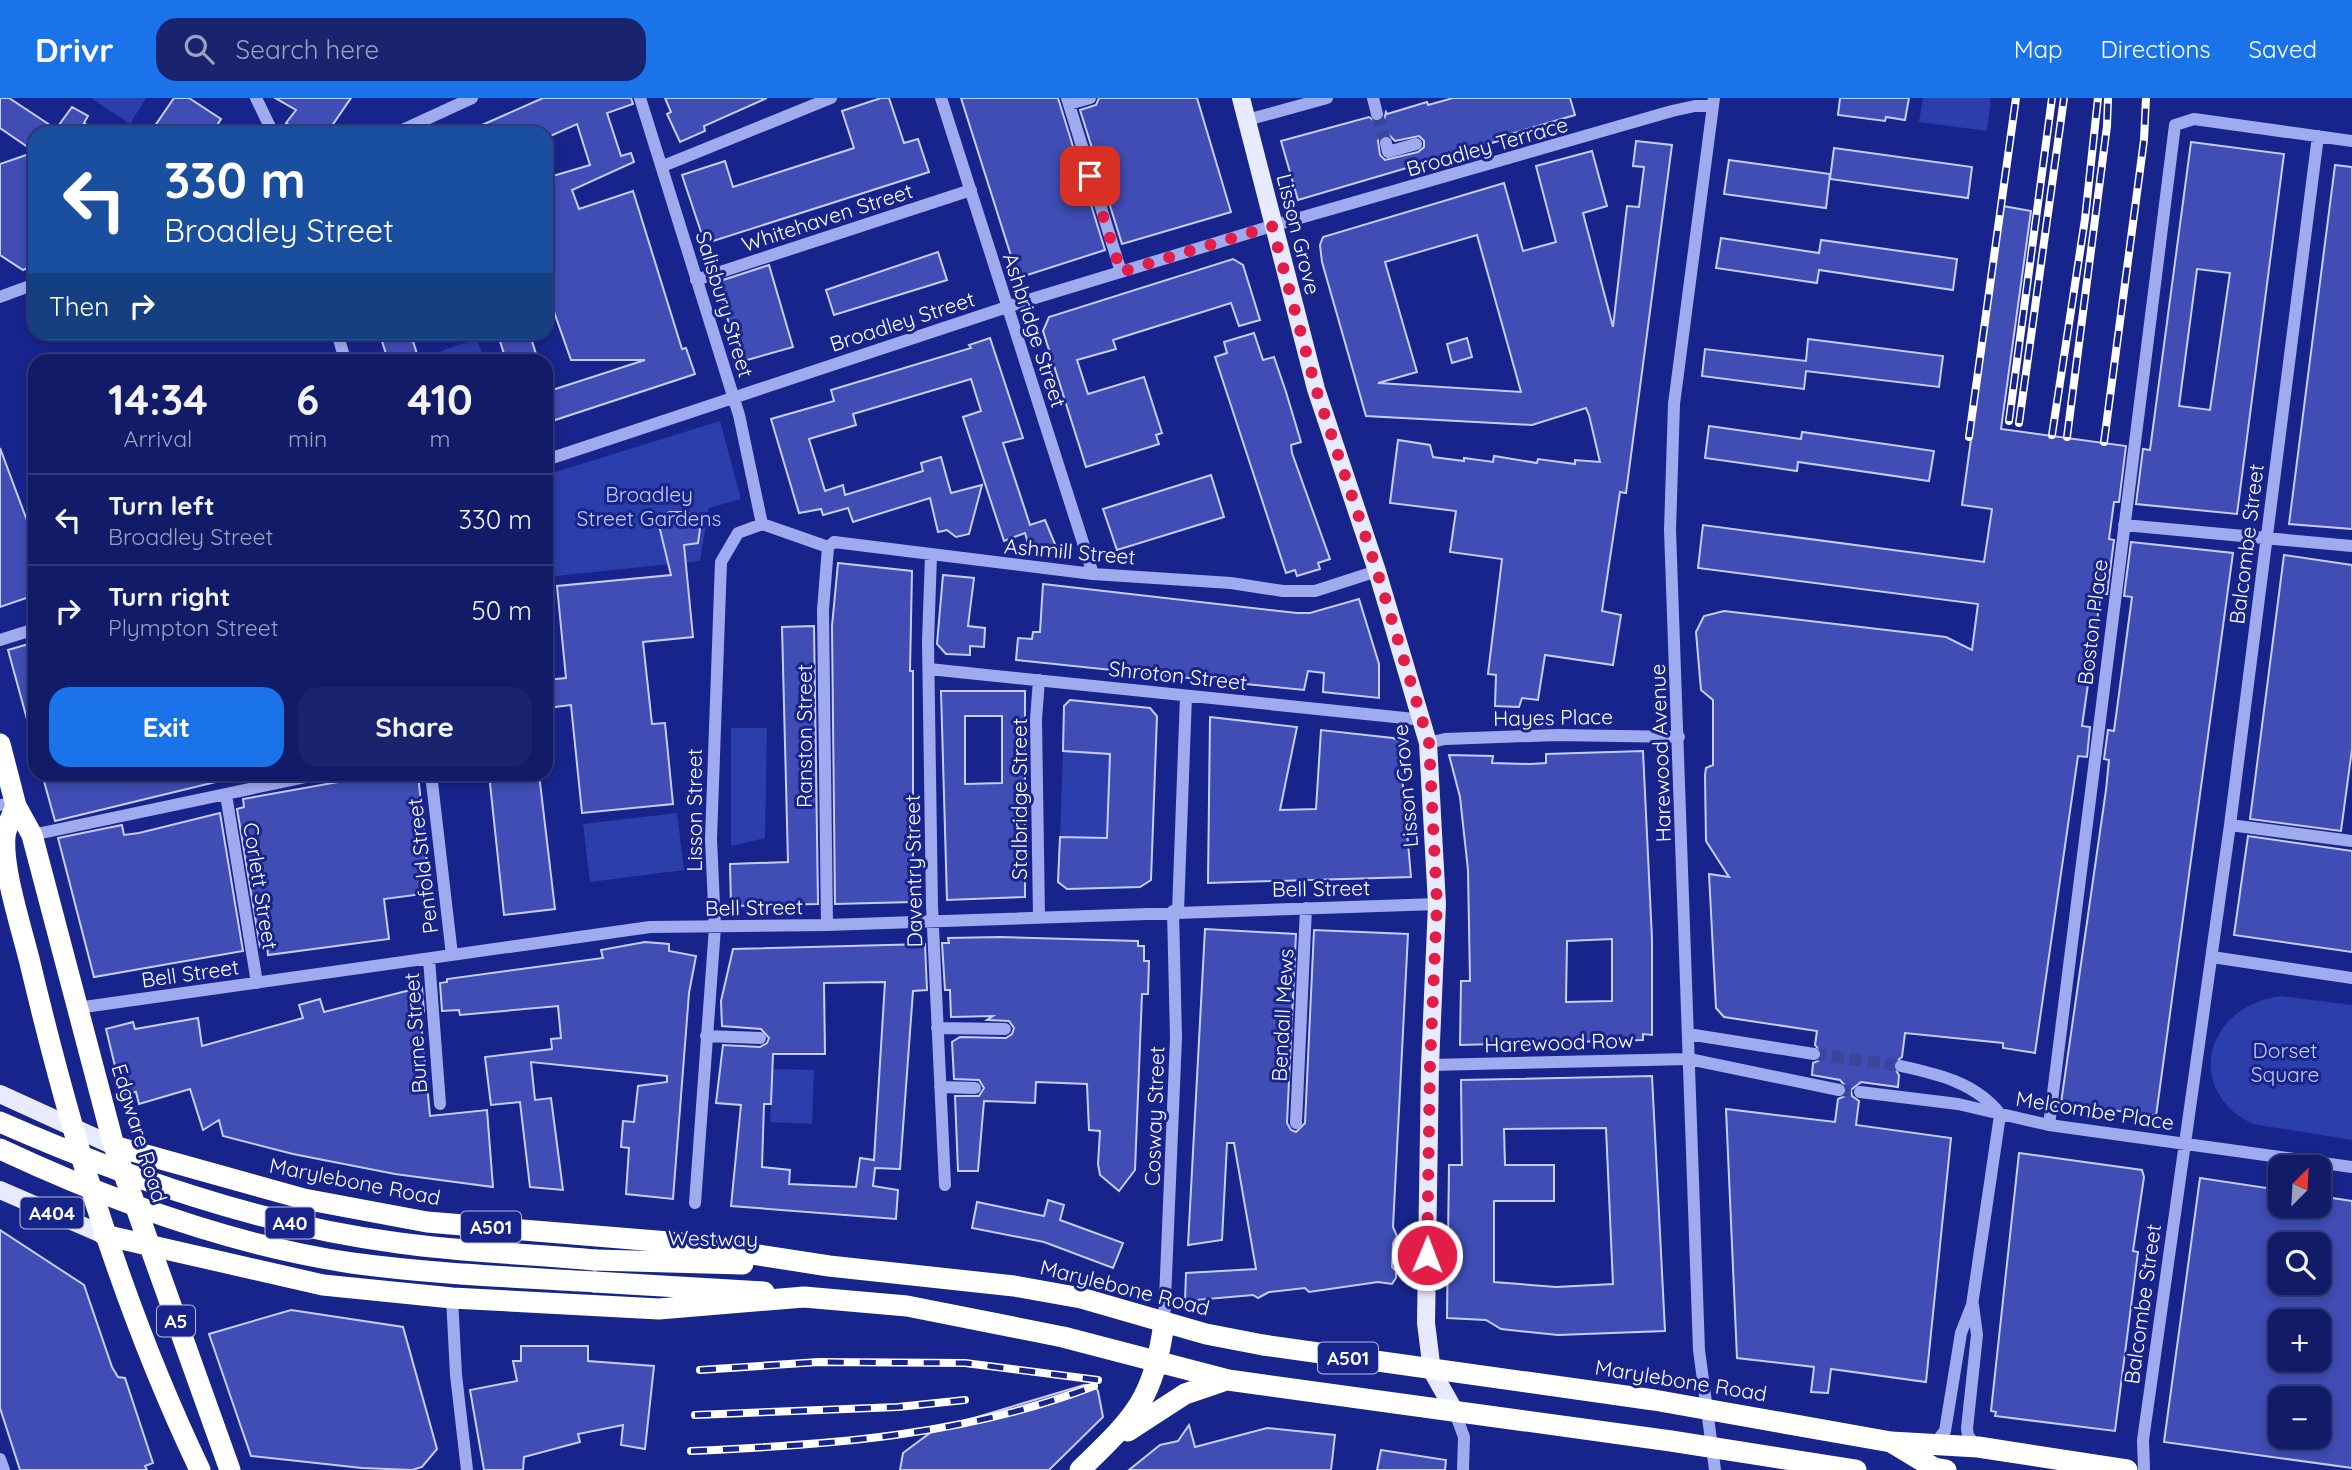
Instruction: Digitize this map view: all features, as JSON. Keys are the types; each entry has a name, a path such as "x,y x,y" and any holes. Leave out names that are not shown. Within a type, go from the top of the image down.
{"highway":[{"name":"Edgware Road","path":"0,744 10,805 32,835 83,1007 114,1146 230,1470"},
{"name":"A5","path":"10,805 5,835 12,886 48,1040 73,1128 104,1235 176,1420 200,1470"},
{"name":"Westway","path":"0,1122 84,1159 158,1185 288,1223 399,1243 595,1260 829,1266"},
{"name":"Marylebone Road","path":"114,1146 303,1199 427,1222 681,1243 829,1266 1014,1286 1081,1298 1164,1323 1263,1345 1707,1408 1891,1442 1978,1447 2127,1470"},
{"name":"A40","path":"0,1149 68,1181 140,1208 290,1250 350,1262 408,1269 754,1291 804,1297"},
{"name":"A501","path":"104,1235 323,1285 453,1298 634,1309 751,1303 804,1297 947,1313 1063,1336 1228,1380 1454,1410 1856,1470"},
{"name":"A501","path":"1080,1470 1134,1415 1143,1401 1156,1362 1164,1323"},
{"name":"A501","path":"1101,1449 1185,1394 1228,1380"},
{"path":"1891,1442 1934,1468 1946,1470"}],"main road":[{"name":"Lisson Grove","path":"1241,98 1316,389 1377,571 1429,743 1437,904 1430,1065 1426,1323 1432,1371"},
{"path":"0,1094 114,1146"},
{"name":"A404","path":"0,1190 104,1235"},
{"path":"1432,1371 1454,1410"}],"street":[{"path":"256,98 270,126"},
{"path":"411,126 472,98"},
{"name":"Salisbury Street","path":"640,98 733,396 762,524"},
{"path":"663,166 831,98"},
{"name":"Ashbridge Street","path":"941,98 1093,574"},
{"path":"1090,98 1068,101 1121,272"},
{"path":"1247,120 1327,98"},
{"path":"1373,98 1377,114"},
{"name":"Broadley Terrace","path":"1272,226 1672,111 1714,102"},
{"name":"Harewood Avenue","path":"1714,102 1673,424 1670,530 1699,1350 1714,1470"},
{"name":"Boston Place","path":"2049,1125 2175,125 2194,119 2318,136"},
{"path":"2318,136 2352,141"},
{"name":"Balcombe Street","path":"2212,957 2318,136"},
{"path":"1386,143 1388,152 1416,144"},
{"name":"Whitehaven Street","path":"696,280 971,190"},
{"name":"Broadley Street","path":"553,458 1008,307 1272,226"},
{"path":"1,293 28,286"},
{"name":"Ashmill Street","path":"762,524 828,547 834,542 1093,574 1315,591 1377,571"},
{"name":"Lisson Street","path":"695,1203 715,927 711,839 720,562 738,533 762,524"},
{"path":"2124,525 2352,546"},
{"name":"Ranston Street","path":"827,925 823,610 828,547"},
{"name":"Daventry Street","path":"931,555 929,669 932,921 945,1185"},
{"path":"0,640 28,631"},
{"name":"Shroton Street","path":"929,669 1424,720"},
{"name":"Stalbridge Street","path":"1039,680 1036,719 1039,917"},
{"name":"Cosway Street","path":"1164,1323 1176,1038 1175,911 1186,695"},
{"name":"Hayes Place","path":"1429,743 1445,739 1556,735 1679,737"},
{"path":"32,835 289,781"},
{"name":"Penfold Street","path":"432,781 452,955"},
{"name":"Corlett Street","path":"226,795 257,983"},
{"path":"2230,825 2352,841"},
{"name":"Bell Street","path":"83,1007 635,929 1437,904"},
{"name":"Bendall Mews","path":"1296,1124 1306,908"},
{"path":"2352,978 2212,957 2184,1144 2352,1167"},
{"name":"Burne Street","path":"429,959 440,1104"},
{"path":"937,1028 1005,1029"},
{"path":"1688,1034 1814,1054"},
{"path":"706,1037 760,1038"},
{"path":"1689,1059 1839,1090"},
{"name":"Harewood Row","path":"1430,1065 1689,1059"},
{"name":"Melcombe Place","path":"1901,1066 1949,1077 1989,1100 2000,1115"},
{"path":"940,1087 975,1088"},
{"name":"Melcombe Place","path":"1860,1093 1958,1104 2049,1125 2184,1144"},
{"path":"1935,1443 1945,1431 1961,1333 1972,1305 2000,1115"},
{"name":"Balcombe Street","path":"2144,1470 2144,1440 2184,1144"},
{"path":"453,1298 456,1375 467,1470"},
{"path":"1972,1305 1977,1335 1967,1428 1968,1436 1978,1447"},
{"path":"1454,1410 1464,1437 1463,1470"},
{"path":"0,1459 4,1470"}],"green space":[{"path":"91,98 146,98 130,124"},
{"path":"1923,98 1991,98 1987,131 1919,122"},
{"path":"477,340 482,354 442,354 441,351"},
{"name":"Broadley Street Gardens","path":"720,421 741,499 709,508 700,561 553,576 553,473"},
{"path":"731,728 767,728 765,838 731,846"},
{"path":"1063,751 1110,754 1107,838 1060,837"},
{"path":"677,813 684,870 590,882 583,824"},
{"name":"Dorset Square","path":"2281,996 2352,1005 2352,1140 2253,1124 2231,1109 2217,1091 2211,1071 2212,1051 2220,1032 2235,1015 2255,1003"},
{"path":"773,1069 814,1070 812,1124 770,1122"}],"building":[{"path":"0,98 9,98 51,126 28,126 28,147 0,128"},
{"path":"174,98 189,98 221,119 216,126 155,126"},
{"path":"275,98 351,98 332,126 290,126 286,123 296,110"},
{"path":"543,98 631,98 633,104 607,113 621,156 631,153 634,162 572,190 579,209 633,191 682,349 686,348 695,374 553,421 553,390 645,360 571,360 553,309 553,176 590,165 577,124 553,135 553,126 480,126"},
{"path":"665,98 767,98 704,126 705,131 680,142 667,114 671,112"},
{"path":"881,98 889,98 904,143 918,139 929,172 710,242 708,236 703,238 682,175 725,161 733,187 854,148 842,111"},
{"path":"961,98 1058,98 1105,250 1018,278"},
{"path":"1099,98 1197,98 1231,212 1122,244 1080,110 1096,105"},
{"path":"1453,98 1570,98 1575,115 1511,134 1512,137 1298,200 1281,141 1369,117 1378,123 1384,120 1386,112 1387,114 1427,102 1428,105","holes":["1389,135 1395,141 1419,136 1424,141 1424,147 1418,152 1385,160 1380,155 1378,141 1381,136"]},
{"path":"1840,98 1909,98 1905,120 1886,117 1885,121 1838,115"},
{"path":"72,107 88,116 84,123 89,126 58,126"},
{"path":"1636,141 1672,145 1626,493 1620,492 1602,611 1621,615 1613,665 1545,655 1538,700 1522,698 1519,707 1495,706 1496,675 1488,674 1502,559 1450,552 1456,511 1390,503 1398,440 1430,445 1433,457 1464,461 1464,458 1493,462 1494,456 1537,463 1538,459 1575,464 1575,460 1600,462 1589,415 1586,408 1532,425 1366,416 1322,262 1320,245 1323,237 1504,183 1523,251 1556,242 1536,166 1592,151 1607,206 1583,213 1613,327 1627,206 1639,207 1644,167 1633,166","holes":["1477,235 1521,392 1378,383 1417,372 1385,262"]},
{"path":"2191,142 2284,154 2237,514 2136,504 2143,449 2150,450","holes":["2197,269 2230,273 2210,410 2179,406"]},
{"path":"1834,148 1972,167 1968,198 1830,179"},
{"path":"28,154 28,268 23,270 0,255 0,164"},
{"path":"1729,160 1830,174 1826,208 1724,194"},
{"path":"2335,165 2352,167 2352,529 2289,524"},
{"path":"2003,206 2031,211 2001,429 2126,446 2119,502 2114,502 2109,539 2114,540 2107,594 2101,593 2082,726 2090,727 2087,757 2078,756 2035,1053 2003,1048 2003,1043 1905,1033 1902,1057 1892,1065 1899,1075 1898,1087 1861,1082 1851,1090 1852,1096 1859,1101 1856,1125 1951,1138 1926,1382 1831,1369 1828,1393 1811,1392 1814,1367 1737,1358 1726,1109 1835,1122 1838,1099 1845,1096 1847,1088 1840,1080 1812,1075 1813,1063 1823,1055 1815,1045 1817,1031 1724,1017 1716,1008 1709,874 1729,877 1706,841 1705,775 1706,768 1713,765 1713,700 1701,690 1696,632 1704,616 1724,611 1946,637 1972,650 1978,604 1698,568 1703,525 1984,562 1992,509 1962,505"},
{"path":"1721,238 1819,253 1821,240 1957,259 1953,290 1819,270 1817,283 1716,268"},
{"path":"938,252 947,280 834,315 826,290"},
{"path":"1233,259 1243,265 1260,320 1239,326 1231,303 1113,340 1116,349 1077,360 1088,394 1144,377 1162,433 1156,435 1159,444 1086,467 1043,331 1049,317"},
{"path":"769,265 793,347 740,362 717,282"},
{"path":"1254,333 1263,360 1274,357 1286,392 1301,442 1291,445 1292,453 1330,559 1318,563 1320,569 1297,576 1295,570 1286,573 1215,357 1227,353 1224,342"},
{"path":"990,338 1023,438 1003,443 1030,525 1045,520 1057,549 1029,547 1025,533 1004,541 963,417 981,411 971,379 853,414 856,425 809,439 825,491 843,485 845,495 923,471 921,463 941,457 951,493 982,485 969,534 956,537 947,530 938,532 930,498 853,522 848,508 823,515 821,509 799,513 771,419 834,401 831,390 971,348 969,345"},
{"path":"1467,338 1472,357 1452,363 1447,344"},
{"path":"1808,339 1943,356 1939,387 1806,371 1804,389 1702,376 1705,349 1806,361"},
{"path":"382,340 413,340 417,354 386,354"},
{"path":"500,340 532,340 536,354 504,354"},
{"path":"1709,426 1801,439 1802,432 1934,451 1929,481 1798,462 1797,471 1705,458"},
{"path":"0,448 28,523 28,597 0,607"},
{"path":"1211,475 1224,517 1117,550 1103,509"},
{"path":"670,512 687,512 701,522 698,543 684,545 693,637 643,642 652,724 665,723 673,804 582,813 571,705 553,707 553,679 566,678 557,586 671,575 657,517"},
{"path":"2131,542 2233,553 2156,1116 2061,1103 2106,790 2109,760 2104,759 2108,730 2114,731 2132,597 2124,596"},
{"path":"2284,555 2352,565 2352,749 2341,831 2250,819"},
{"path":"838,563 912,571 910,671 913,671 913,902 835,904 832,626"},
{"path":"943,575 974,578 968,626 985,628 984,647 970,646 970,655 946,654 937,644"},
{"path":"1043,584 1297,613 1310,613 1359,599 1379,664 1379,698 1323,692 1324,673 1308,671 1304,690 1016,660 1018,638 1032,639 1033,632 1040,632"},
{"path":"814,626 818,904 731,906 730,864 788,862 782,627"},
{"path":"28,644 28,723 8,650"},
{"path":"941,691 1025,691 1025,897 947,900","holes":["965,716 1002,716 1002,783 965,784"]},
{"path":"1070,700 1150,708 1157,716 1151,880 1140,887 1067,889 1058,882 1060,837 1107,838 1110,754 1063,751 1064,706"},
{"path":"1210,717 1297,727 1280,810 1316,809 1321,730 1393,738 1399,741 1411,877 1208,883"},
{"path":"1643,751 1652,939 1652,1035 1643,1034 1643,1040 1460,1045 1461,981 1470,981 1468,870 1460,797 1449,755 1493,756 1492,763 1530,764 1546,763 1546,754","holes":["1612,939 1612,1001 1566,1002 1567,941"]},
{"path":"44,781 220,781 55,821"},
{"path":"344,781 419,781 430,893 384,899 389,939 268,955 267,946 260,947 237,809 244,807 243,799"},
{"path":"490,781 540,781 555,909 504,915"},
{"path":"220,813 243,951 94,977 58,838 122,825 124,835 139,833"},
{"path":"2248,836 2352,851 2352,952 2234,935"},
{"path":"1205,929 1296,934 1287,1123 1291,1130 1296,1132 1305,1123 1314,930 1408,934 1393,1227 1397,1236 1393,1243 1392,1267 1396,1271 1396,1278 1392,1284 1378,1282 1309,1292 1305,1288 1269,1292 1258,1298 1253,1295 1185,1301 1186,1273 1256,1269 1234,1143 1227,1143 1222,1240 1188,1245"},
{"path":"948,938 1138,941 1138,946 1144,946 1144,961 1149,961 1148,994 1142,994 1135,1170 1119,1191 1100,1175 1100,1131 1089,1130 1087,1084 1036,1082 1035,1103 984,1101 978,1171 958,1171 955,1096 979,1096 984,1088 979,1080 954,1079 952,1042 960,1037 1006,1038 1012,1034 1014,1028 1009,1021 987,1020 993,1016 951,1017 950,990 945,990 942,943 949,943"},
{"path":"645,942 669,944 669,951 696,956 689,993 673,1199 626,1194 629,1148 621,1147 623,1121 634,1122 638,1086 667,1082 667,1076 531,1062 535,1100 551,1098 563,1190 530,1187 520,1102 491,1105 485,1057 552,1049 551,1039 561,1038 558,1006 460,1015 459,1010 442,1011 440,983 447,982 447,979 603,958 601,950"},
{"path":"925,944 927,990 913,991 900,1169 875,1168 873,1186 898,1190 896,1219 731,1206 741,1105 716,1103 723,1045 760,1047 767,1043 769,1038 761,1029 722,1026 721,1001 733,949","holes":["885,982 874,1160 860,1158 856,1187 789,1184 790,1170 762,1167 764,1104 771,1104 773,1054 825,1054 824,983"]},
{"path":"422,987 424,1012 420,1012 430,1116 487,1110 493,1187 395,1174 293,1154 223,1136 219,1120 203,1130 190,1089 139,1104 136,1092 124,1094 121,1091 106,1029 133,1022 135,1029 198,1018 202,1046 303,1018 299,1005 320,999 324,1012"},
{"path":"1652,1076 1665,1331 1558,1335 1501,1329 1486,1320 1447,1318 1449,1165 1462,1165 1461,1080","holes":["1606,1128 1613,1284 1556,1287 1494,1282 1494,1201 1554,1201 1554,1165 1505,1165 1504,1129"]},
{"path":"2019,1153 2142,1170 2144,1177 2133,1251 2138,1252 2115,1431 1995,1416 1996,1412 1991,1411"},
{"path":"2200,1178 2268,1188 2268,1218 2331,1218 2331,1198 2352,1201 2352,1468 2164,1442"},
{"path":"1048,1200 1064,1205 1060,1220 1123,1243 1113,1268 1044,1242 972,1228 977,1202 1044,1216"},
{"path":"0,1230 84,1285 112,1367 118,1377 125,1378 153,1463 145,1466 147,1470 20,1470 0,1408"},
{"path":"291,1310 403,1327 437,1449 422,1467 412,1470 362,1468 251,1456 209,1334"},
{"path":"521,1346 588,1346 588,1361 654,1366 645,1449 621,1445 623,1425 578,1434 580,1442 524,1457 523,1470 484,1470 470,1390 517,1381 513,1361 521,1361"},
{"path":"1084,1385 1094,1386 1098,1391 1103,1417 1049,1470 900,1470 903,1453 934,1430"},
{"path":"1189,1425 1195,1447 1267,1428 1335,1435 1331,1470 1129,1470 1160,1445 1178,1441"},
{"path":"1381,1450 1446,1460 1445,1470 1377,1470"}],"tunnel":[{"path":"1377,114 1386,143"},
{"path":"1814,1054 1901,1066"},
{"path":"1839,1090 1860,1092"}],"railway":[{"path":"1969,437 2016,98"},
{"path":"2009,421 2052,98"},
{"path":"2019,423 2064,98"},
{"path":"2052,435 2085,219 2098,98"},
{"path":"2067,437 2107,126 2108,98"},
{"path":"2104,442 2144,140 2146,98"},
{"path":"700,1370 819,1362 965,1363 1098,1380"},
{"path":"691,1451 844,1441 945,1427 1045,1403 1094,1386"},
{"path":"695,1415 898,1407 965,1400"}],"route":[{"path":"1090,176 1121,272 1272,226 1316,389 1377,571 1429,743 1437,904 1430,1065 1427,1255"}]}
